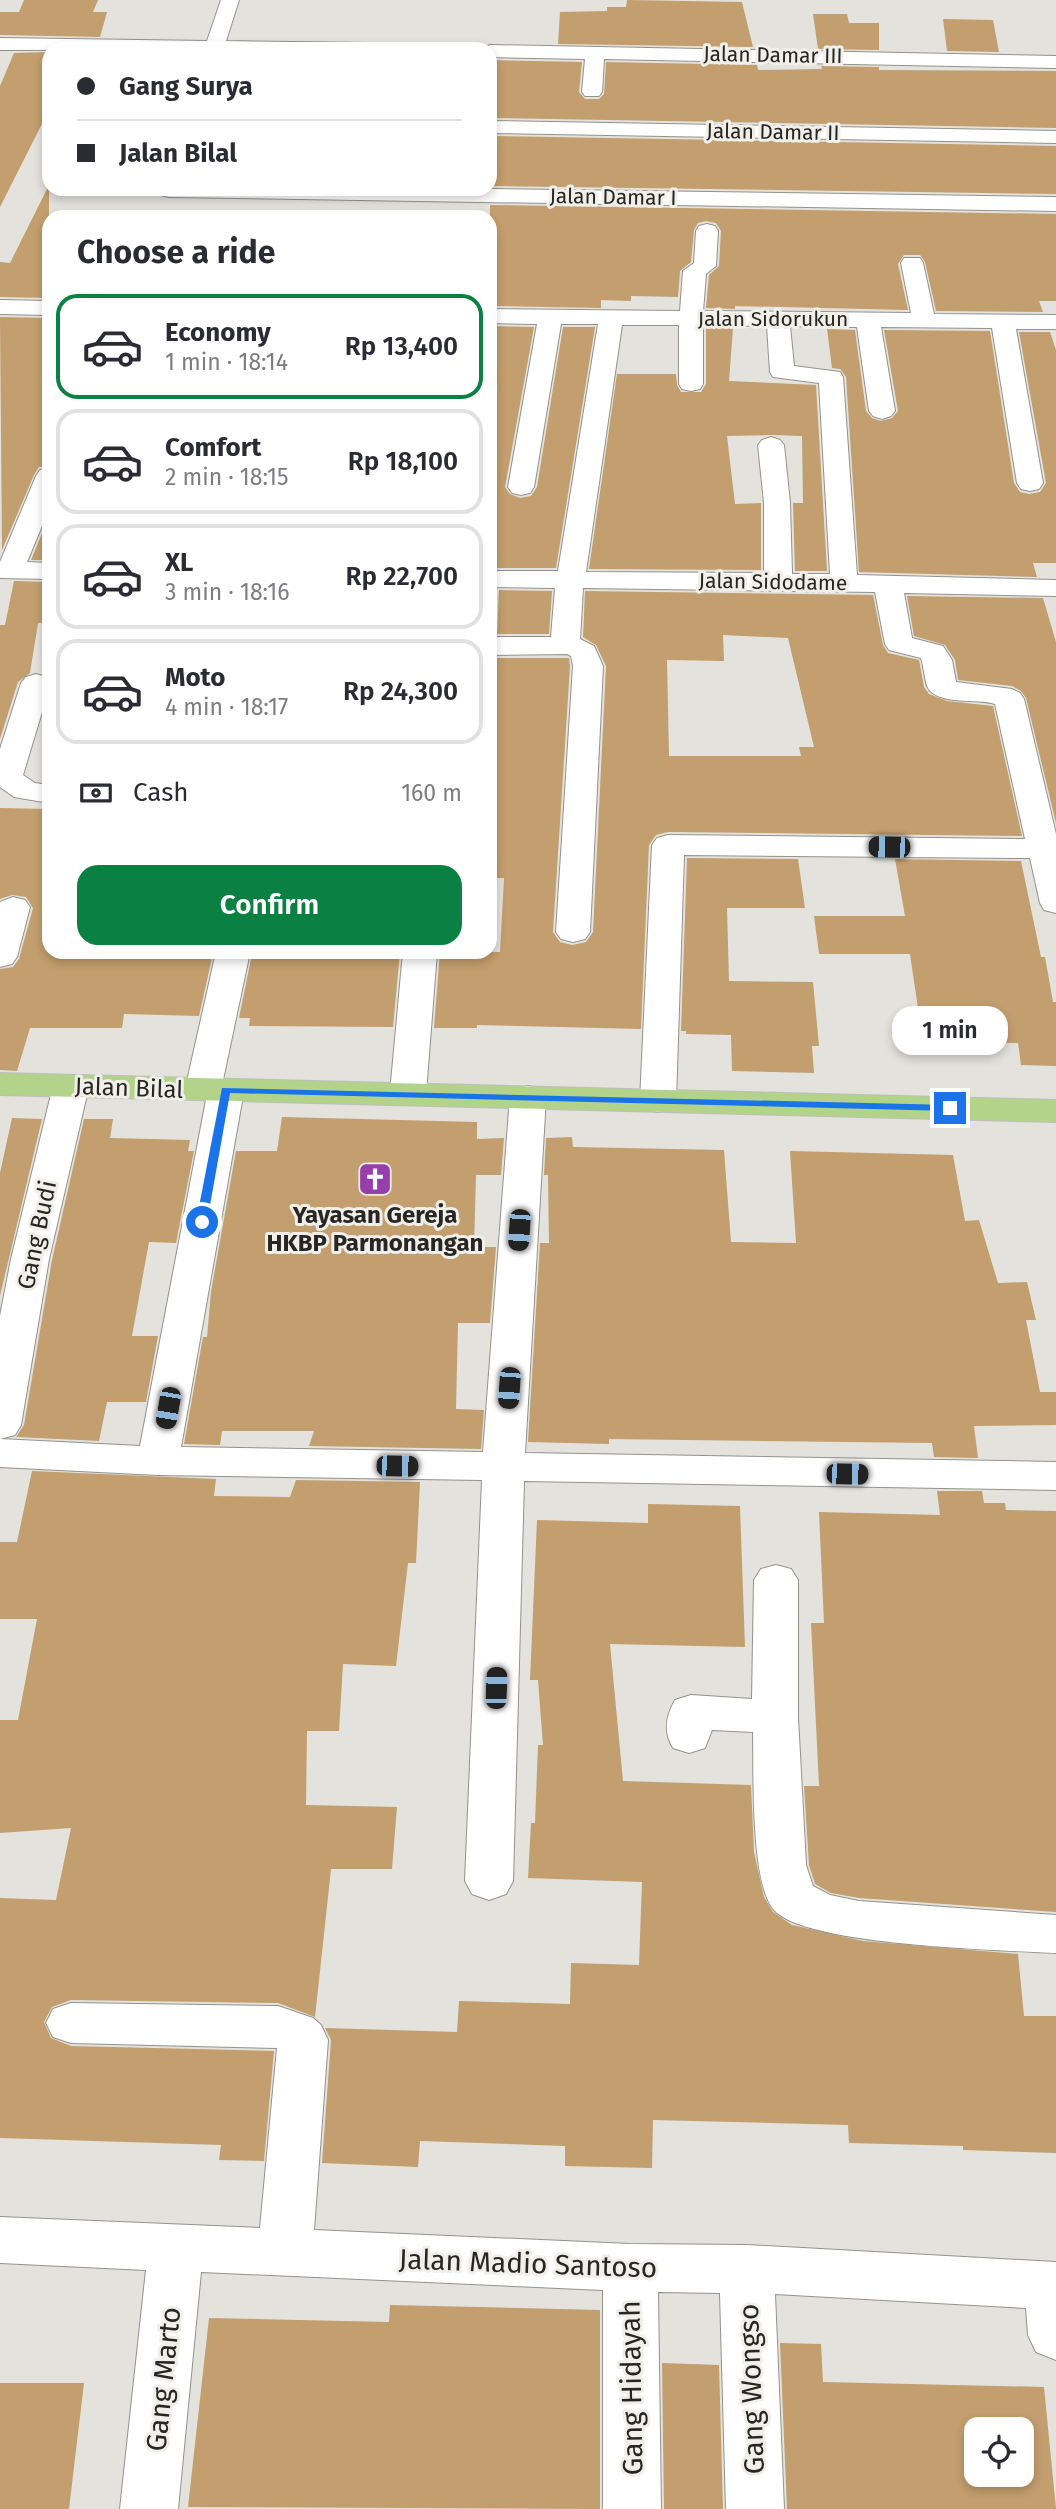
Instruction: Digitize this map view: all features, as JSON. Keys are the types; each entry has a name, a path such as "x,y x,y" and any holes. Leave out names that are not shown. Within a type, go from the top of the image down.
{"main road":[{"name":"Jalan Bilal","path":"0,1084 1056,1111"}],"street":[{"path":"216,42 230,0"},
{"path":"0,44 42,45"},
{"name":"Jalan Damar III","path":"497,51 1056,62"},
{"path":"592,92 595,52"},
{"name":"Jalan Damar II","path":"497,127 1056,137"},
{"name":"Jalan Damar I","path":"167,196 1056,204"},
{"path":"691,384 691,319 695,271 705,266 707,231"},
{"path":"912,263 924,320"},
{"path":"0,307 42,308"},
{"name":"Jalan Sidorukun","path":"497,316 1003,321 1054,327"},
{"path":"521,487 550,317"},
{"path":"565,645 570,580 611,318"},
{"path":"778,319 782,372 831,377 844,582"},
{"path":"868,320 882,411"},
{"path":"1003,321 1030,484"},
{"path":"771,445 777,503 778,582"},
{"path":"42,491 5,570 42,571"},
{"name":"Jalan Sidodame","path":"497,579 844,582 1056,588"},
{"path":"888,584 900,644 933,652 942,686 951,691 998,694 1009,699 1049,849 1056,903"},
{"path":"497,646 574,646 584,652 588,666 573,932"},
{"path":"36,683 7,775 13,786 28,793 42,794"},
{"path":"658,1101 668,845 1049,849"},
{"path":"0,957 13,907"},
{"path":"158,1461 232,959"},
{"path":"408,1093 419,959"},
{"name":"Gang Budi","path":"0,1425 30,1259 71,1086"},
{"path":"489,1881 503,1468 528,1097"},
{"path":"0,1453 158,1461 1056,1476"},
{"path":"776,1580 775,1717 782,1865 792,1898 820,1912 859,1920 1056,1934"},
{"path":"690,1712 775,1717"},
{"path":"71,2023 278,2026 295,2033 303,2040 285,2252"},
{"name":"Jalan Madio Santoso","path":"0,2239 630,2268 747,2269 1054,2303"},
{"name":"Gang Marto","path":"149,2509 176,2248"},
{"name":"Gang Hidayah","path":"630,2268 632,2509"},
{"name":"Gang Wongso","path":"747,2269 755,2509"}],"building":[{"path":"24,0 98,0 93,12 107,12 100,37 0,35 0,12 19,12"},
{"path":"627,0 742,2 753,47 558,44 560,12 607,11 607,7 626,7"},
{"path":"813,14 847,14 849,23 879,23 879,50 818,49"},
{"path":"943,19 993,20 999,52 947,51"},
{"path":"42,52 42,124 0,207 0,86 14,53"},
{"path":"497,60 582,62 579,92 585,99 599,99 604,94 606,62 757,65 758,70 822,69 821,66 879,67 879,70 1056,71 1056,128 497,118"},
{"path":"497,136 1056,146 1056,194 497,186"},
{"path":"44,196 49,196 49,210 42,210 42,298 0,297 0,262 10,263"},
{"path":"490,205 1056,214 1056,301 1039,301 1043,312 936,311 925,262 920,255 904,255 898,264 908,310 735,306 735,309 706,308 709,275 719,266 721,231 716,223 706,221 698,223 694,230 691,262 680,271 678,297 631,296 631,301 601,300 601,308 497,306 497,210 490,210"},
{"path":"0,317 42,318 42,467 34,475 2,550"},
{"path":"497,326 534,327 505,487 510,494 520,498 531,496 537,487 563,327 595,327 556,568 497,568"},
{"path":"706,328 733,328 729,381 816,385 827,571 795,571 793,503 803,503 802,436 772,435 727,436 735,504 761,503 761,570 589,569 617,374 676,374 681,392 701,392 706,384"},
{"path":"827,329 855,330 866,411 872,418 881,421 892,418 898,411 884,330 990,331 1014,483 1020,492 1029,494 1040,492 1046,483 1019,332 1050,332 1056,350 1056,563 1033,563 1037,577 859,572 846,377 840,369 832,368"},
{"path":"42,533 42,560 31,560"},
{"path":"14,581 42,582 42,623 38,623 30,673 18,682 0,739 0,625 5,625"},
{"path":"499,590 552,591 549,634 497,634"},
{"path":"585,591 873,595 883,645 888,653 919,660 924,687 929,694 947,701 993,706 1022,836 668,832 656,835 649,845 641,1029 477,1025 477,1028 434,1028 439,959 497,959 497,952 500,952 504,878 497,878 497,658 569,658 553,932 560,942 572,945 586,942 593,932 606,666 596,645 583,637","holes":["723,635 788,638 814,747 799,747 801,756 669,756 667,660 724,661"]},
{"path":"907,596 1043,598 1056,642 1056,823 1026,698 1012,686 958,680 955,660 945,645 914,636"},
{"path":"0,808 42,809 42,959 212,959 199,1016 124,1014 122,1028 30,1028 17,1071 0,1070 0,969 13,967 19,959 33,908 26,897 12,895 0,899"},
{"path":"687,858 798,859 805,908 727,908 729,981 813,982 819,1046 812,1046 814,1073 732,1071 731,1035 686,1034 686,1031 681,1031"},
{"path":"895,859 1021,861 1041,957 1045,957 1053,1002 1056,1002 1056,1066 1021,1065 1018,1043 923,1042 910,954 819,954 814,916 905,916"},
{"path":"251,959 399,959 393,1027 249,1026 250,1018 239,1018"},
{"path":"282,1117 477,1122 477,1139 504,1138 501,1175 476,1175 474,1247 496,1247 490,1323 458,1323 456,1409 484,1410 481,1449 309,1446 314,1431 222,1431 220,1445 184,1444 203,1337 207,1337 211,1292 236,1151 277,1151"},
{"path":"12,1118 42,1119 0,1296 0,1173"},
{"path":"84,1119 113,1119 110,1138 190,1140 188,1151 194,1151 176,1243 149,1242 132,1336 158,1336 146,1402 107,1402 99,1441 16,1437 24,1425 52,1260"},
{"path":"572,1137 573,1147 724,1150 731,1242 796,1243 790,1151 953,1155 965,1221 979,1220 998,1283 1027,1282 1036,1320 1026,1320 1040,1392 1056,1392 1056,1425 974,1426 978,1458 934,1457 932,1443 609,1439 609,1444 528,1442 540,1243 549,1243 548,1175 544,1175 546,1138"},
{"path":"32,1471 216,1479 214,1496 290,1497 296,1480 420,1482 416,1563 408,1563 396,1666 343,1664 339,1731 307,1731 306,1805 397,1807 392,1869 331,1869 315,2017 278,2003 71,2000 52,2007 44,2022 51,2038 71,2046 274,2051 264,2161 219,2160 221,2145 0,2138 0,1898 56,1900 71,1828 0,1833 0,1720 18,1720 37,1619 0,1619 0,1542 17,1542"},
{"path":"937,1491 982,1491 984,1503 1005,1503 1006,1510 1056,1511 1056,1912 859,1898 831,1893 815,1884 809,1865 804,1786 819,1786 811,1623 824,1623 819,1512 940,1515"},
{"path":"648,1504 740,1506 745,1647 610,1644 623,1781 751,1785 754,1852 764,1897 773,1912 792,1925 863,1941 1018,1954 1024,2016 1056,2016 1056,2153 963,2150 963,2146 849,2143 848,2125 653,2120 652,2168 565,2166 565,2146 420,2141 418,2167 322,2163 331,2040 325,2028 457,2032 459,2001 570,2004 571,1963 639,1965 642,1882 528,1878 531,1823 535,1823 538,1745 543,1745 538,1680 530,1680 537,1520 648,1523"},
{"path":"390,2305 600,2310 600,2509 188,2507 209,2318 389,2322"},
{"path":"780,2343 821,2344 823,2382 1044,2387 1056,2509 787,2509"},
{"path":"662,2363 719,2365 723,2509 664,2509"},
{"path":"0,2383 84,2383 69,2509 0,2509"}],"place":[{"name":"Yayasan Gereja HKBP Parmonangan","path":"375,1179"}],"route":[{"path":"202,1222 226,1090 950,1108"}]}
